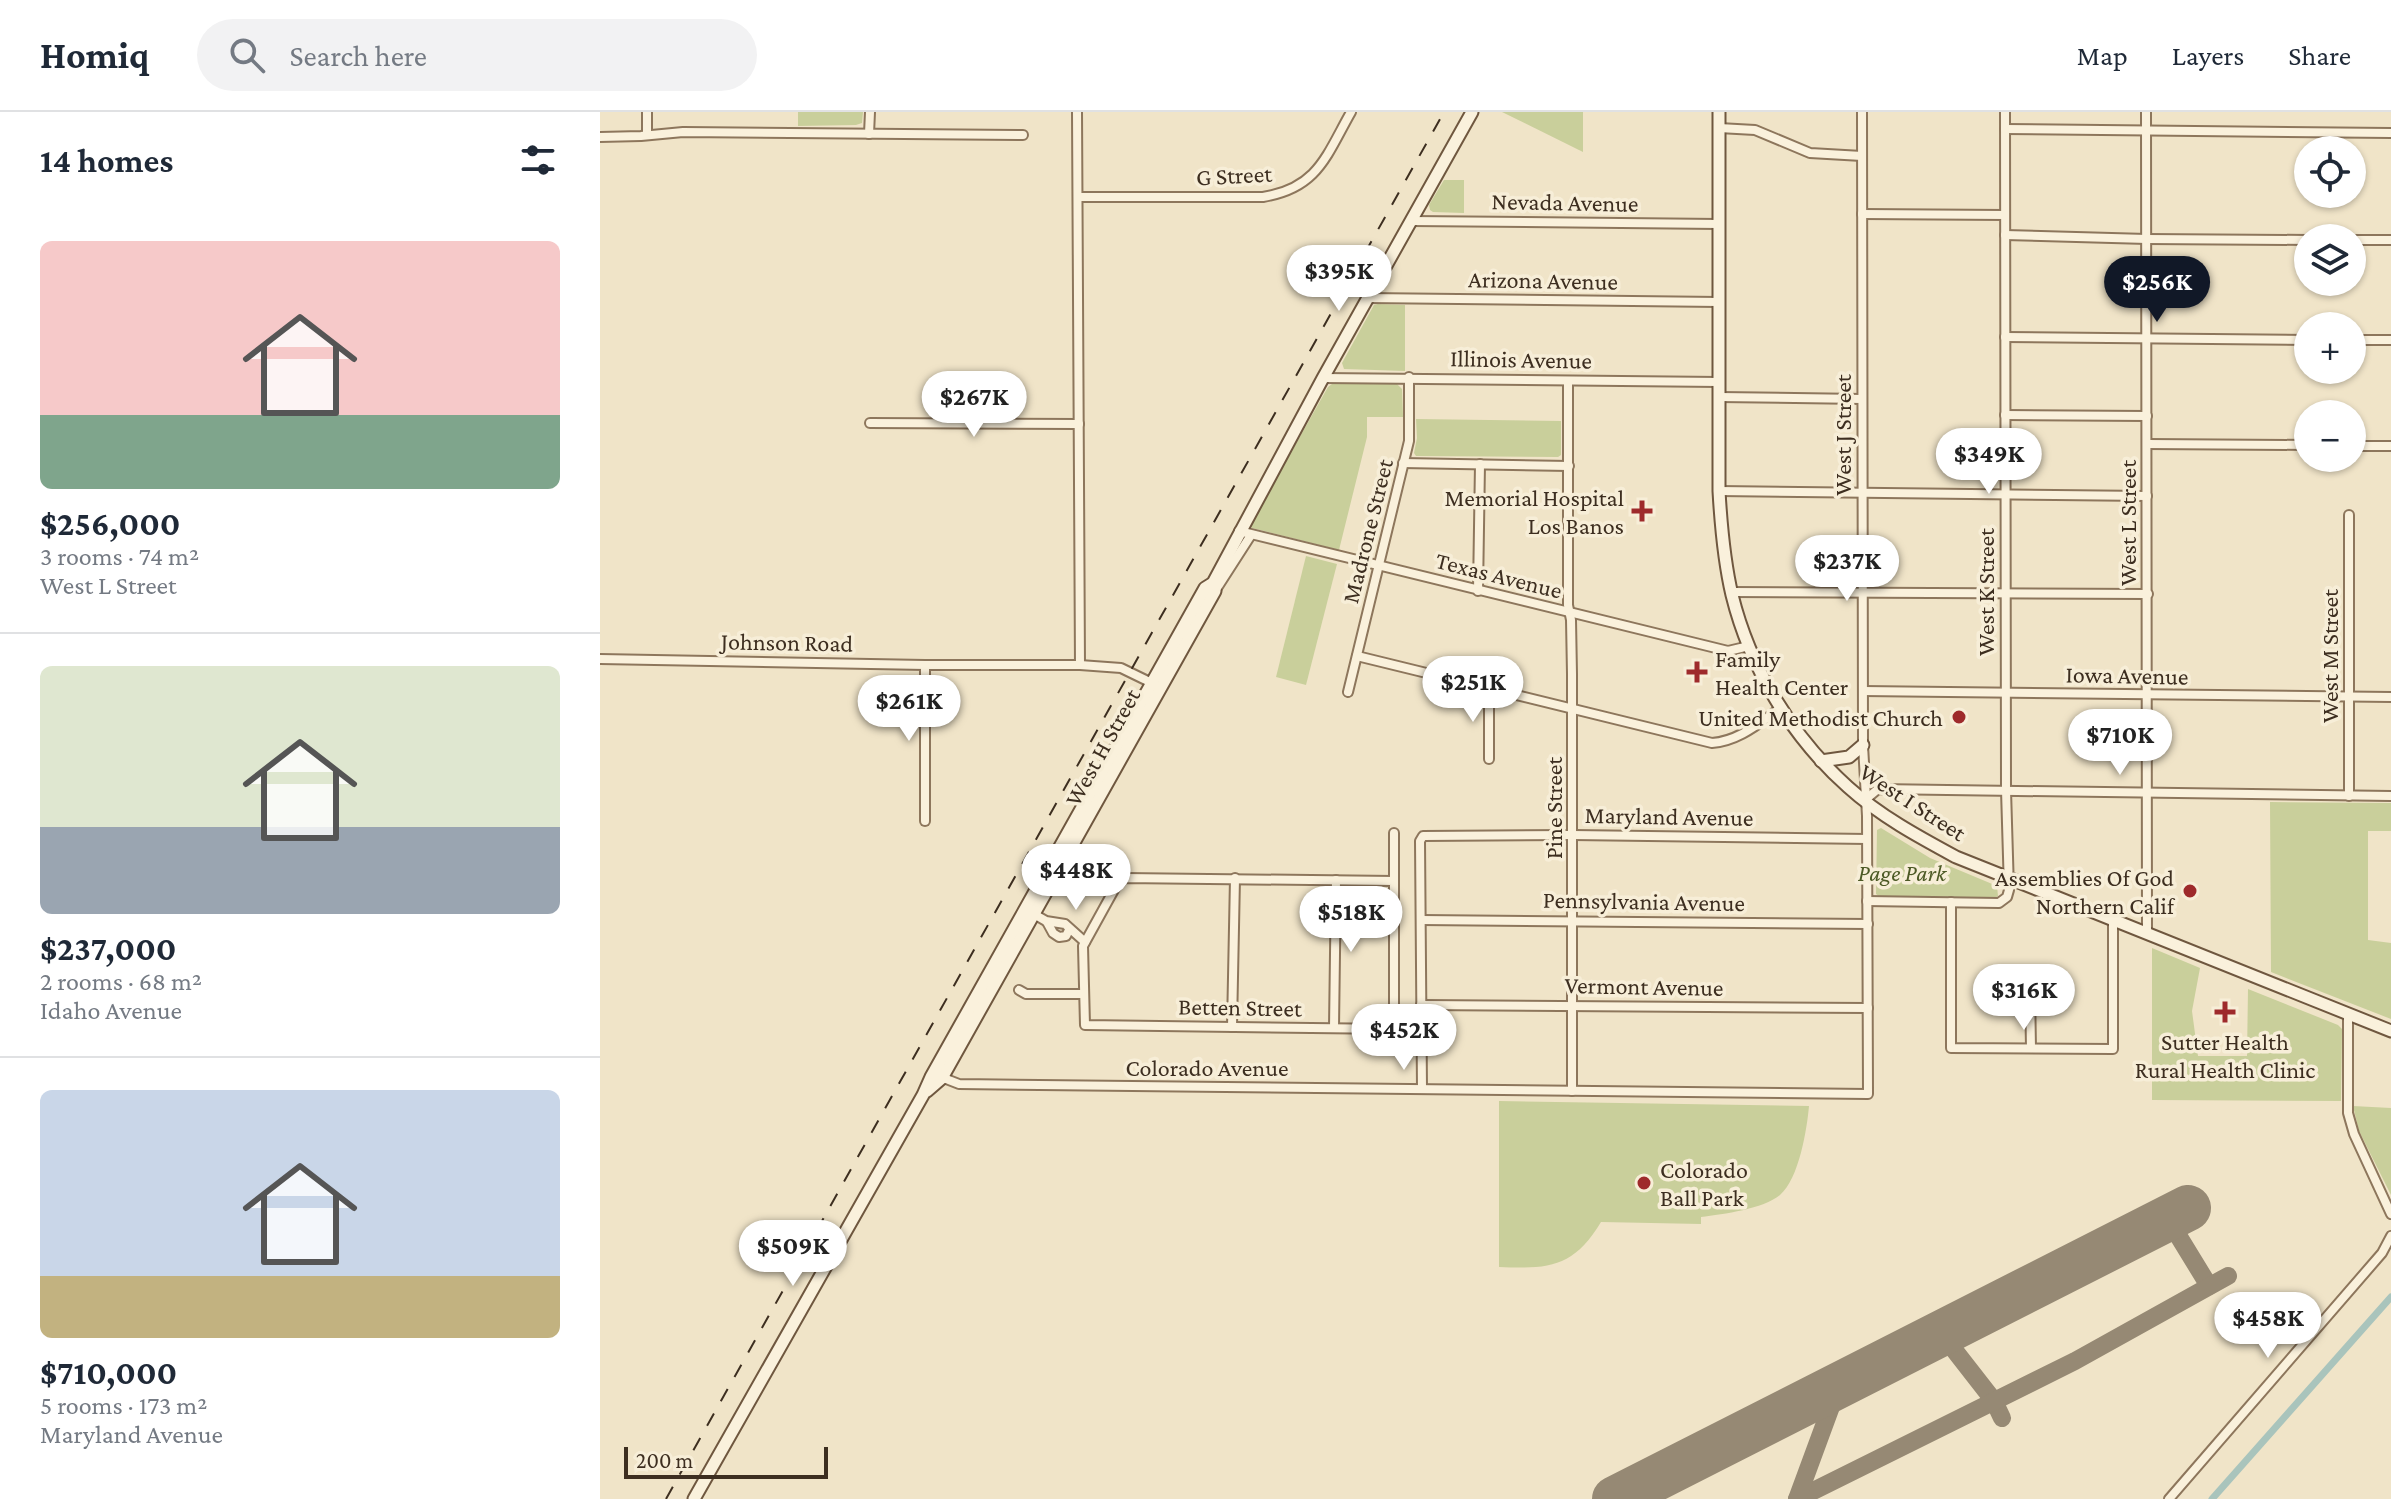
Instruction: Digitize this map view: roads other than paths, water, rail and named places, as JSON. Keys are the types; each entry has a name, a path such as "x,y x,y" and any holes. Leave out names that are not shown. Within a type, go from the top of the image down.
{"street":[{"path":"647,112 647,134"},
{"path":"869,134 870,112"},
{"path":"1077,112 1080,665"},
{"name":"G Street","path":"1078,197 1263,197 1280,194 1309,179 1323,162 1351,112"},
{"name":"West H Street","path":"694,1499 1245,533 1323,378 1472,112"},
{"name":"West I Street","path":"1719,112 1719,491 1722,534 1731,592 1749,646 1781,708 1821,761 1865,800 1926,841 2008,880 2391,1031"},
{"name":"West J Street","path":"1862,112 1863,745 1867,839 1868,1094"},
{"name":"West K Street","path":"2005,112 2008,880"},
{"name":"West L Street","path":"2146,112 2147,933"},
{"path":"1719,128 1755,130 1810,153 1862,156"},
{"path":"2005,129 2391,133"},
{"path":"600,137 683,132 1023,135"},
{"path":"1862,214 2005,215"},
{"name":"Nevada Avenue","path":"1411,221 1719,224"},
{"path":"2005,235 2294,240"},
{"path":"2366,240 2391,240"},
{"name":"Arizona Avenue","path":"1367,298 1719,302"},
{"path":"2005,337 2294,340"},
{"path":"2366,340 2391,340"},
{"name":"Madrone Street","path":"1348,692 1410,434 1409,377"},
{"name":"Illinois Avenue","path":"1323,378 1719,382"},
{"name":"Pine Street","path":"1568,381 1573,835 1572,1091"},
{"path":"1719,397 1862,399"},
{"path":"2005,415 2147,416"},
{"path":"870,423 1079,424"},
{"path":"2147,444 2294,445"},
{"path":"2366,446 2391,446"},
{"path":"1403,463 1569,466"},
{"path":"1478,591 1480,464"},
{"path":"1719,491 2147,496"},
{"name":"West M Street","path":"2349,515 2349,796"},
{"name":"Texas Avenue","path":"1245,533 1728,651 1749,646"},
{"path":"1731,592 2148,594"},
{"path":"1357,656 1712,743 1739,736 1781,708"},
{"name":"Johnson Road","path":"600,659 1080,665 1121,668 1156,685"},
{"path":"925,665 925,821"},
{"path":"1489,688 1489,759"},
{"name":"Iowa Avenue","path":"1863,691 2391,697"},
{"path":"1821,761 1849,757 1863,745"},
{"path":"1865,800 1878,789 2391,796"},
{"path":"1019,990 1026,994 1084,994 1082,941 1124,878 1394,881 1394,833"},
{"name":"Maryland Avenue","path":"1421,920 1420,841 1423,836 1867,839"},
{"path":"1232,1027 1235,878"},
{"path":"1334,1028 1336,880"},
{"path":"1867,901 1999,903 2007,897 2008,880"},
{"name":"Betten Street","path":"1084,994 1085,1025 1394,1029 1394,881"},
{"path":"1951,902 1951,1048 2113,1049 2113,920"},
{"path":"1029,912 1046,921 1061,922 1068,933 1078,935 1082,941"},
{"path":"1421,920 1422,1088"},
{"name":"Pennsylvania Avenue","path":"1421,920 1868,924"},
{"path":"2030,990 2031,1048"},
{"name":"Vermont Avenue","path":"1421,1005 1868,1008"},
{"path":"2348,1014 2348,1113 2354,1134 2391,1214"},
{"name":"Colorado Avenue","path":"938,1075 959,1084 1868,1094"},
{"path":"2169,1499 2382,1253 2391,1236"}],"waterway":[{"path":"2212,1499 2391,1297"}],"railway":[{"path":"666,1499 1444,112"}],"place":[{"name":"Memorial Hospital Los Banos","path":"1642,511"},
{"name":"Family Health Center","path":"1697,672"},
{"name":"United Methodist Church","path":"1959,717"},
{"name":"Assemblies Of God Northern Calif","path":"2190,891"},
{"name":"Sutter Health Rural Health Clinic","path":"2225,1012"},
{"name":"Colorado Ball Park","path":"1644,1183"}],"park label":[{"name":"Page Park","path":"1902,872"}]}
